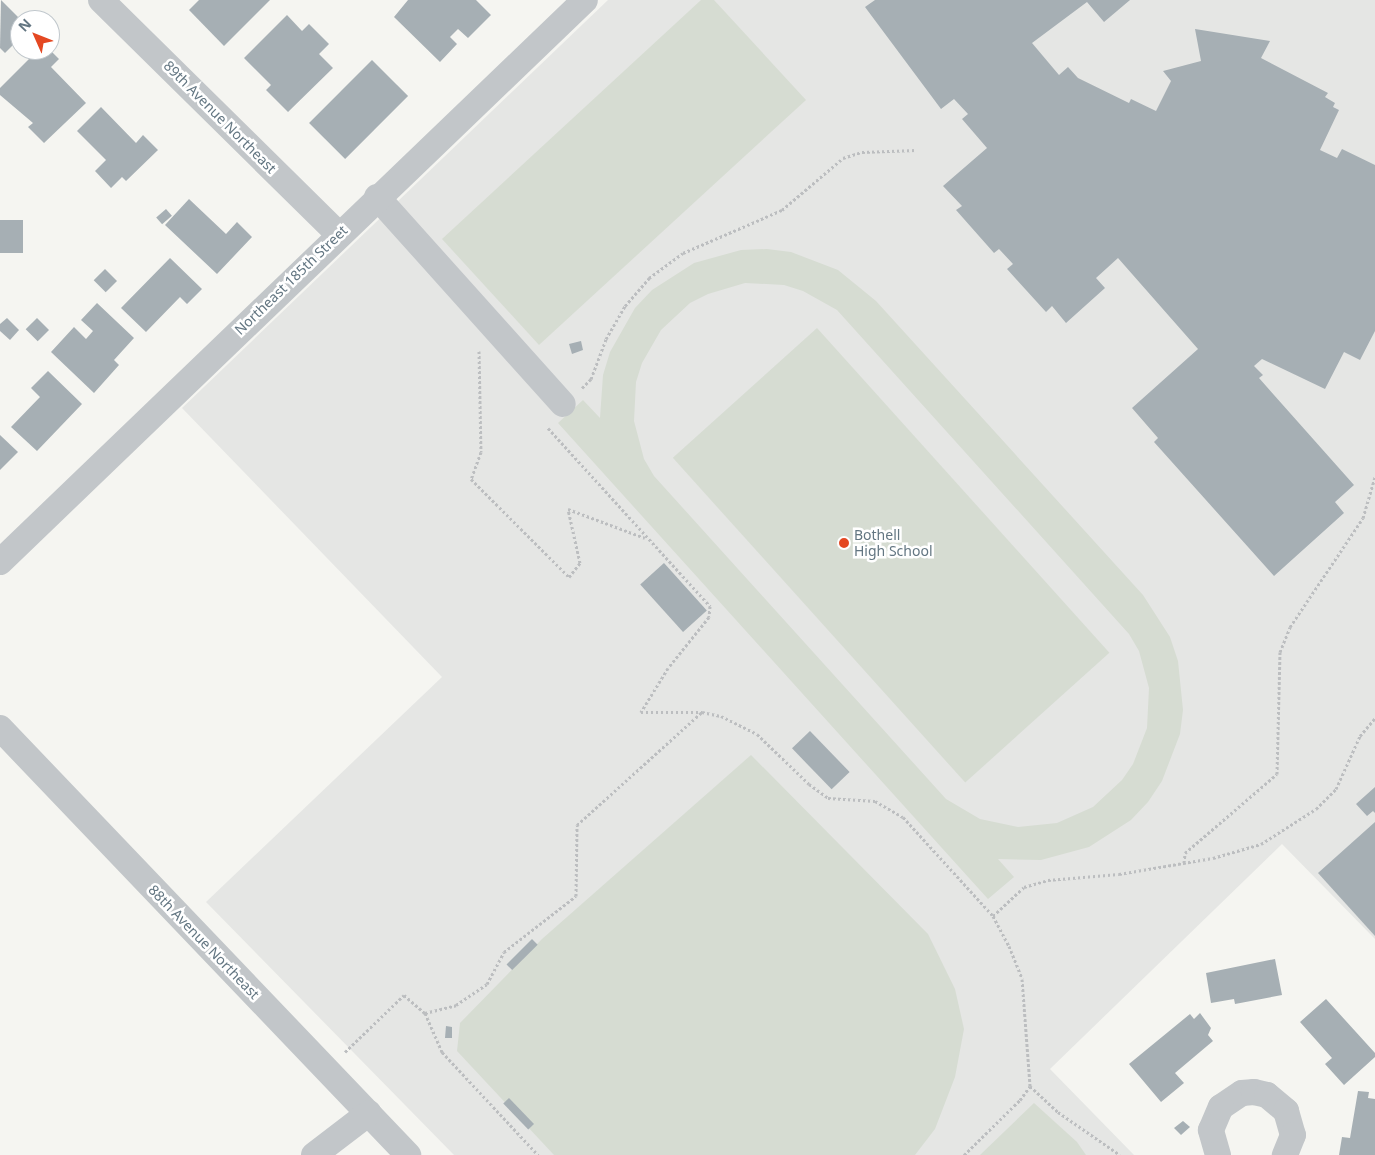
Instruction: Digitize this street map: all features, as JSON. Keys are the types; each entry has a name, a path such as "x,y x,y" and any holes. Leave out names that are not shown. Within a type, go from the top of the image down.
{"street":[{"name":"89th Avenue Northeast","path":"107,2 338,234"},
{"name":"Northeast 185th Street","path":"0,562 377,197 570,5"},
{"path":"377,197 563,404"},
{"name":"88th Avenue Northeast","path":"0,728 408,1155"},
{"path":"1218,1155 1212,1130 1221,1107 1242,1093 1254,1092 1267,1095 1286,1111 1292,1135 1285,1155"},
{"path":"314,1155 368,1113"}],"path":[{"path":"916,150 862,152 843,158 782,210 683,253 650,278 625,306 606,339 592,379 543,422 646,538 710,606 709,617 668,668 641,712 702,712 721,716 757,734 809,784 828,798 875,801 903,817 993,916 1022,979 1030,1086 1020,1100 964,1155"},
{"path":"478,310 481,452 471,478 569,577 580,563 568,510 646,538"},
{"path":"1184,863 1185,853 1277,774 1280,652 1290,627 1363,518 1375,477"},
{"path":"425,1013 456,1005 487,984 504,952 576,896 577,825 702,712"},
{"path":"993,916 1024,887 1048,880 1119,874 1184,863 1261,844 1316,809 1336,788 1360,736 1375,718"},
{"path":"330,1072 351,1046 404,995 425,1013 442,1052 538,1155"},
{"path":"1030,1086 1058,1112 1120,1155"}],"shaded area":[{"name":"Bothell High School","path":"608,0 1375,0 1375,939 1282,844 1050,1069 1134,1155 454,1155 206,902 442,677 182,408"},
{"path":"701,0 714,0 806,100 539,345 442,239"},
{"path":"767,249 791,252 838,270 876,301 1143,595 1170,637 1178,661 1183,710 1180,734 1162,781 1148,802 1131,820 1089,847 1041,860 998,859 1014,877 988,899 558,423 583,400 600,418 603,375 610,352 635,308 652,290 694,263 741,250","holes":["745,283 784,285 803,291 837,310 1129,634 1139,651 1149,688 1147,728 1133,764 1122,780 1093,807 1057,823 1018,827 980,819 946,799 654,476 644,459 634,421 636,382 642,363 661,330 690,303 708,294"]},
{"path":"817,328 1109,653 965,783 673,458"},
{"path":"751,755 928,934 955,989 964,1029 955,1077 935,1129 915,1155 554,1155 457,1051 460,1023 542,939"},
{"path":"1034,1103 1077,1142 1086,1155 980,1155"}],"building":[{"path":"1,0 11,10 10,48 5,53 0,48"},
{"path":"199,0 270,0 224,46 189,10"},
{"path":"408,0 476,0 491,15 468,38 458,29 450,37 457,44 440,62 394,17"},
{"path":"875,0 1130,0 1104,22 1087,2 1032,43 1059,75 1068,67 1078,78 1129,103 1131,99 1156,111 1171,81 1163,71 1201,61 1195,29 1270,41 1261,58 1328,93 1325,97 1335,103 1333,107 1339,110 1320,150 1337,158 1342,149 1375,165 1375,331 1360,360 1344,352 1325,389 1262,359 1254,366 1263,375 1259,378 1354,485 1335,502 1344,513 1274,576 1154,442 1158,438 1132,408 1198,349 1118,258 1096,278 1105,288 1066,323 1052,306 1046,312 1007,269 1013,264 999,249 994,253 956,210 962,206 943,186 987,148 962,119 968,114 954,99 941,109 865,7"},
{"path":"287,15 302,31 309,24 329,44 319,54 333,68 288,112 266,90 271,85 244,58"},
{"path":"28,60 58,60 51,67 86,103 44,143 28,127 33,123 0,95 0,88"},
{"path":"372,60 408,96 345,159 309,123"},
{"path":"101,107 136,143 143,135 158,150 126,181 122,177 111,188 95,171 106,160 77,131"},
{"path":"189,199 226,234 237,222 252,237 217,274 165,225"},
{"path":"166,209 172,216 162,224 156,218"},
{"path":"0,220 23,220 23,253 0,253"},
{"path":"170,258 202,289 187,304 180,297 146,332 121,308"},
{"path":"105,269 117,281 106,292 94,280"},
{"path":"97,303 134,338 114,360 119,365 94,393 51,352 74,327 86,339 93,331 81,320"},
{"path":"7,318 19,330 10,340 0,331 0,324"},
{"path":"37,318 49,330 38,341 26,329"},
{"path":"581,341 583,350 572,354 569,344"},
{"path":"48,371 82,404 37,451 11,427 40,397 31,388"},
{"path":"0,435 18,452 0,470"},
{"path":"664,563 707,611 683,632 640,584"},
{"path":"810,731 850,772 832,789 792,748"},
{"path":"1375,787 1375,813 1373,811 1367,816 1356,804"},
{"path":"1375,822 1375,936 1318,873"},
{"path":"532,939 538,945 512,970 507,964"},
{"path":"1275,959 1282,995 1235,1004 1234,999 1211,1003 1206,973"},
{"path":"1326,999 1375,1053 1375,1057 1344,1085 1325,1064 1332,1058 1300,1022"},
{"path":"1200,1013 1211,1028 1208,1035 1213,1041 1175,1073 1184,1083 1161,1102 1129,1064 1190,1014 1194,1019"},
{"path":"446,1026 452,1027 452,1038 445,1038"},
{"path":"1358,1091 1369,1092 1368,1098 1375,1099 1375,1155 1339,1155 1342,1137 1350,1138"},
{"path":"509,1098 534,1124 528,1129 503,1104"},
{"path":"1183,1121 1190,1127 1181,1135 1174,1128"}],"place":[{"name":"Bothell High School","path":"844,543"}]}
